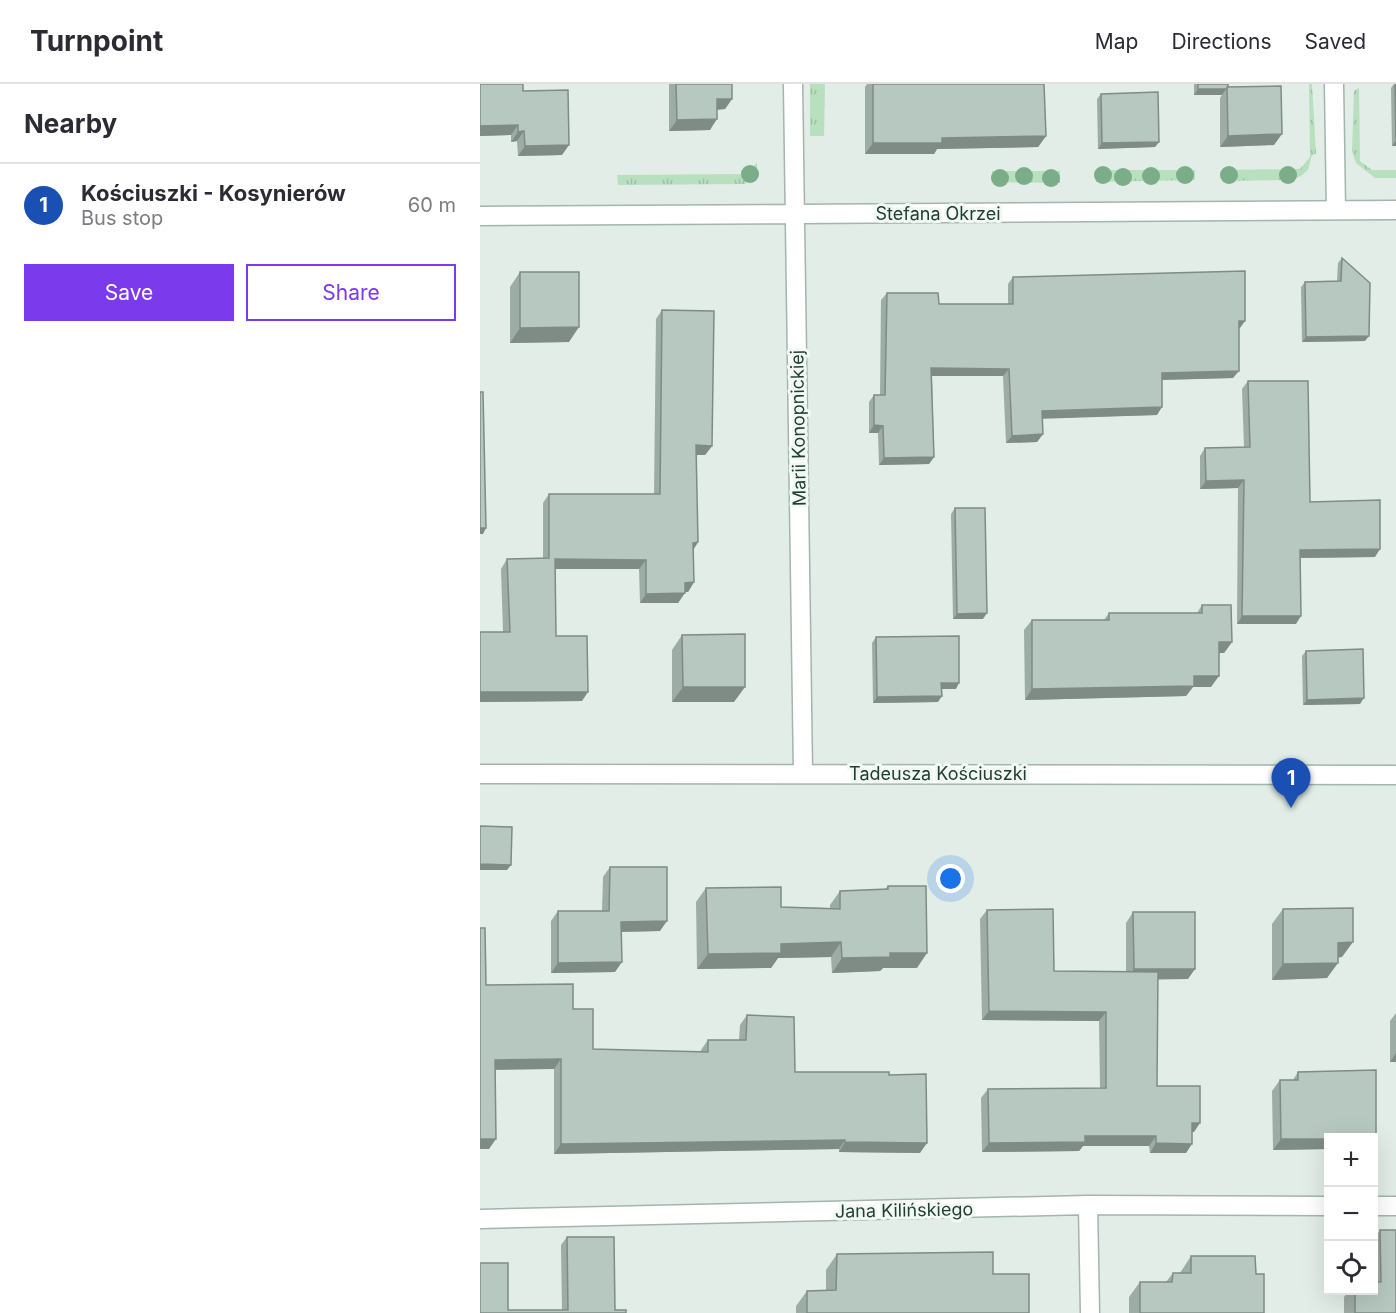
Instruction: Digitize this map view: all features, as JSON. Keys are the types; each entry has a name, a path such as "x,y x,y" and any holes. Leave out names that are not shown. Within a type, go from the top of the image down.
{"street":[{"name":"Marii Konopnickiej","path":"793,84 803,773"},
{"path":"1334,84 1336,210"},
{"name":"Stefana Okrzei","path":"480,216 1396,210"},
{"name":"Tadeusza Kościuszki","path":"480,774 1396,775"},
{"path":"1088,1205 1090,1313"},
{"name":"Jana Kilińskiego","path":"480,1220 1088,1205 1324,1206"},
{"path":"1378,1206 1396,1206"}],"green space":[{"path":"810,84 825,84 824,136 810,136"},
{"path":"1309,84 1312,84 1316,154 1312,155 1308,170 1291,180 1223,181 1223,170 1300,169 1310,157"},
{"path":"1359,88 1360,161 1372,170 1396,170 1396,178 1375,178 1356,163 1352,151 1354,91"},
{"path":"757,163 757,172 745,184 618,185 617,175 745,174"},
{"path":"1095,170 1195,170 1195,180 1096,182"},
{"path":"992,171 1060,171 1060,183 992,182"}],"building":[{"path":"480,84 523,84 523,91 568,90 569,145 525,146 524,131 518,132 518,125 480,126"},
{"path":"676,84 732,84 732,99 717,99 717,119 677,120"},
{"path":"873,84 1044,84 1046,136 942,138 942,143 873,143"},
{"path":"1198,84 1228,84 1228,87 1226,89 1198,89"},
{"path":"1395,84 1396,84 1396,140"},
{"path":"1281,86 1282,134 1228,136 1227,87"},
{"path":"1158,92 1159,142 1102,143 1101,94"},
{"path":"1342,258 1370,283 1369,336 1306,337 1305,282 1341,281"},
{"path":"1245,271 1245,321 1239,321 1239,371 1162,373 1162,407 1042,411 1043,434 1012,436 1009,369 931,368 934,457 884,458 883,426 874,425 874,395 885,395 887,293 938,293 939,304 1013,304 1013,277"},
{"path":"520,272 579,272 579,327 520,328"},
{"path":"662,310 714,311 712,446 696,445 698,542 693,543 694,582 685,583 685,593 646,594 646,560 555,559 556,636 587,636 588,692 480,692 480,632 510,632 507,559 549,558 549,494 660,494"},
{"path":"1248,381 1308,381 1310,502 1380,500 1380,549 1300,550 1301,616 1242,616 1244,480 1206,481 1205,448 1250,447"},
{"path":"480,392 483,392 486,528 480,528"},
{"path":"955,508 985,508 987,613 957,614"},
{"path":"1202,605 1231,605 1232,642 1219,642 1219,676 1194,676 1194,686 1032,689 1032,620 1109,620 1109,613 1202,613"},
{"path":"745,634 745,687 683,687 682,635"},
{"path":"959,636 959,683 941,683 942,696 877,697 876,637"},
{"path":"1363,649 1364,698 1307,700 1306,651"},
{"path":"480,826 512,827 511,865 480,864"},
{"path":"610,867 667,867 667,921 621,922 622,962 558,963 558,911 609,911"},
{"path":"888,886 926,886 927,953 890,953 890,957 842,958 841,942 781,944 781,953 708,954 706,888 781,887 781,907 840,909 840,891 888,889"},
{"path":"1353,908 1353,942 1338,943 1338,963 1283,964 1283,909"},
{"path":"1053,909 1054,971 1158,972 1157,1086 1200,1086 1200,1123 1192,1123 1192,1144 1156,1143 1156,1136 1085,1136 1085,1142 989,1143 988,1089 1106,1088 1106,1012 989,1011 987,910"},
{"path":"1133,912 1195,912 1195,969 1134,969"},
{"path":"480,928 485,928 486,985 573,984 573,1009 593,1009 593,1049 708,1052 708,1040 746,1040 747,1015 794,1017 795,1072 926,1074 927,1143 845,1142 845,1140 561,1144 561,1059 495,1060 496,1139 480,1139"},
{"path":"1376,1070 1376,1133 1324,1133 1324,1139 1281,1139 1280,1080 1298,1080 1298,1072"},
{"path":"1380,1230 1396,1230 1396,1313 1355,1313 1355,1295 1378,1295 1378,1282 1381,1282"},
{"path":"567,1237 614,1237 615,1310 626,1310 626,1313 480,1313 480,1263 508,1263 508,1310 568,1310"},
{"path":"993,1252 993,1274 1029,1274 1029,1313 807,1313 807,1291 836,1290 837,1254"},
{"path":"1191,1256 1255,1256 1256,1274 1264,1274 1264,1313 1140,1313 1140,1282 1172,1282 1173,1273 1191,1273"}],"place":[{"name":"Kościuszki - Kosynierów","path":"1291,808"}]}
